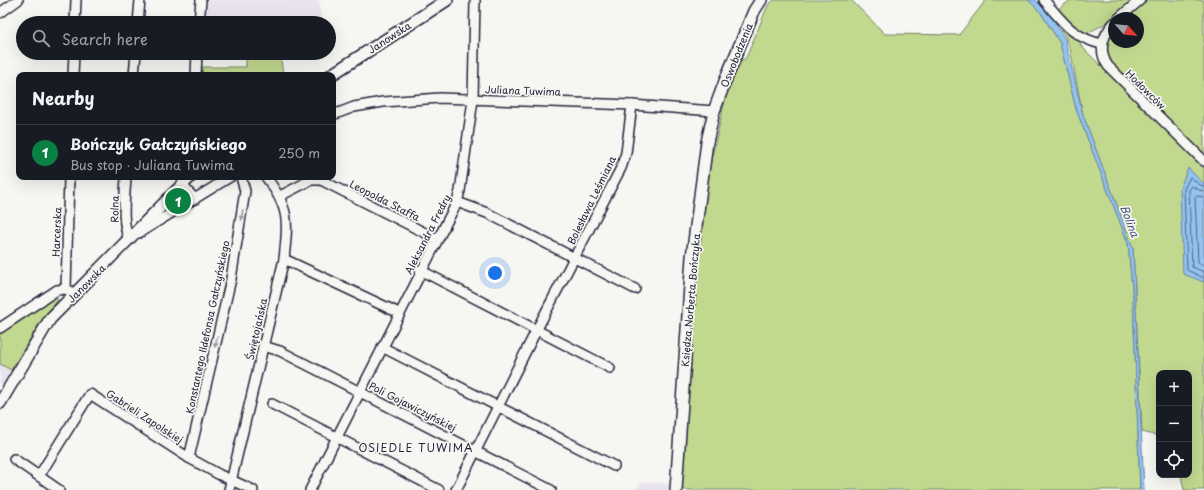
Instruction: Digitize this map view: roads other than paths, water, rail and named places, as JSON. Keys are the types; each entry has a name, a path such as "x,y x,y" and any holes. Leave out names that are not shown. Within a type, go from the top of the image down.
{"street":[{"path":"0,13 18,0"},
{"path":"75,16 76,0"},
{"path":"139,16 140,0"},
{"path":"200,16 201,0"},
{"name":"Janowska","path":"336,72 447,0"},
{"name":"Aleksandra Fredry","path":"310,490 420,270 457,202 460,191 473,100 475,0"},
{"name":"Oswobodzenia","path":"714,111 754,11 761,0"},
{"path":"1044,0 1074,33 1090,41 1102,44 1108,31"},
{"path":"1126,12 1140,0"},
{"name":"Hodowców","path":"1102,44 1101,51 1108,66 1204,161"},
{"path":"73,72 74,60"},
{"path":"134,72 135,60"},
{"path":"196,72 197,60"},
{"name":"Juliana Tuwima","path":"336,114 354,107 383,102 440,98 632,105 714,111"},
{"name":"Bolesława Leśmiana","path":"456,490 536,331 621,168 626,153 632,105"},
{"name":"Księdza Norberta Bończyka","path":"676,490 692,258 703,169 714,111"},
{"name":"Harcerska","path":"69,180 70,291"},
{"name":"Rolna","path":"126,180 123,214 125,230 130,239"},
{"name":"Janowska","path":"0,403 42,332 60,308 70,291 130,239 187,180"},
{"path":"130,239 225,180"},
{"name":"Konstantego Ildefonsa Gałczyńskiego","path":"189,458 231,278 246,191 242,180"},
{"name":"Świętojańska","path":"229,490 284,258 287,222 280,196 268,180"},
{"name":"Leopolda Staffa","path":"280,196 311,180 321,180 437,239"},
{"path":"182,185 195,199"},
{"name":"Bolesława Leśmiana","path":"457,202 487,213 635,288"},
{"path":"284,258 399,312"},
{"path":"420,270 610,368"},
{"path":"0,328 57,290 70,291"},
{"name":"Poli Gojawiczyńskiej","path":"263,346 280,351 360,390 551,490"},
{"path":"382,347 614,466"},
{"name":"Gabrieli Zapolskiej","path":"38,476 90,394 189,458 253,490"},
{"path":"272,404 440,490"},
{"path":"14,459 59,490"}],"water":[{"path":"1028,0 1036,0 1053,19 1065,40 1083,115 1133,248 1144,490 1140,490 1133,298 1128,243 1076,109 1060,43 1041,13"},
{"path":"1188,168 1204,184 1204,282 1183,274 1180,188"}],"place":[{"name":"Bończyk Gałczyńskiego","path":"178,201"}],"district":[{"name":"OSIEDLE TUWIMA","path":"416,447"}],"water label":[{"name":"Bolina","path":"1130,221"}]}
